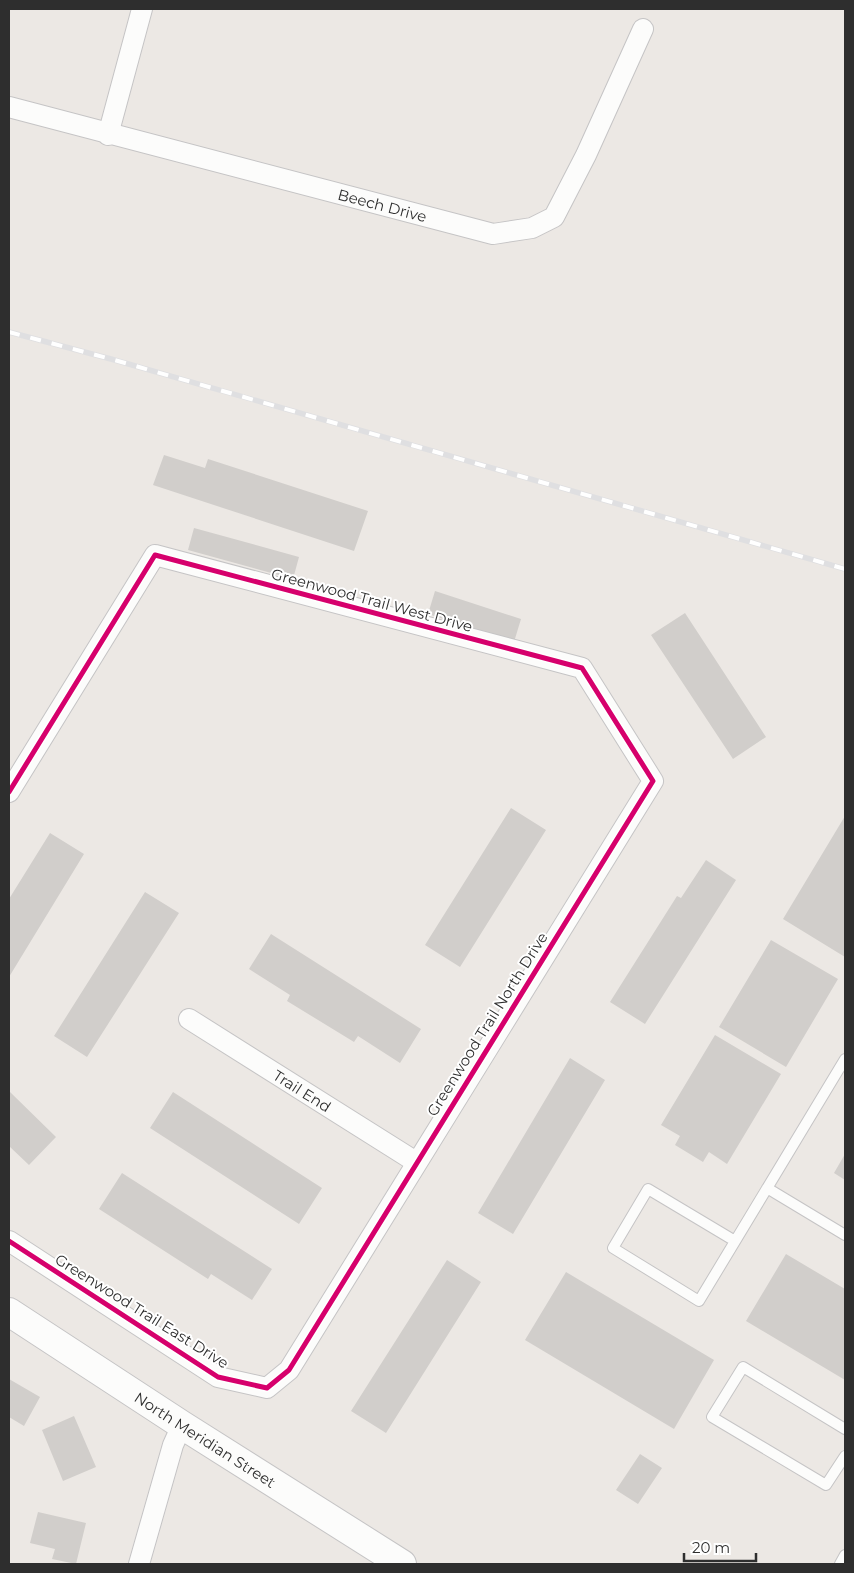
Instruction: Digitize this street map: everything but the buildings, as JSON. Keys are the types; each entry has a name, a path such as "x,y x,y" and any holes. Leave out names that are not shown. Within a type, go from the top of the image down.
{"main road":[{"name":"North Meridian Street","path":"9,1312 182,1425 402,1564"}],"street":[{"path":"108,135 142,9"},
{"name":"Beech Drive","path":"9,107 108,135 493,234 532,228 554,217 586,155 643,29"},
{"name":"Greenwood Trail West Drive","path":"9,792 155,555 582,668"},
{"name":"Greenwood Trail North Drive","path":"268,1388 289,1370 653,781 582,668"},
{"name":"Trail End","path":"188,1020 416,1162"},
{"name":"Greenwood Trail East Drive","path":"9,1241 218,1377 268,1388"},
{"path":"139,1564 173,1445 182,1425"}],"lane":[{"path":"735,1241 648,1189 613,1248 699,1301 845,1059"},
{"path":"767,1188 845,1235"},
{"path":"845,1429 743,1367 712,1417 826,1485 845,1456"},
{"path":"840,1564 845,1555"}],"railway":[{"path":"9,332 111,359 845,569"}],"cycle path":[{"path":"9,792 155,555 582,668 653,781 289,1370 267,1388 218,1377 9,1241"}]}
